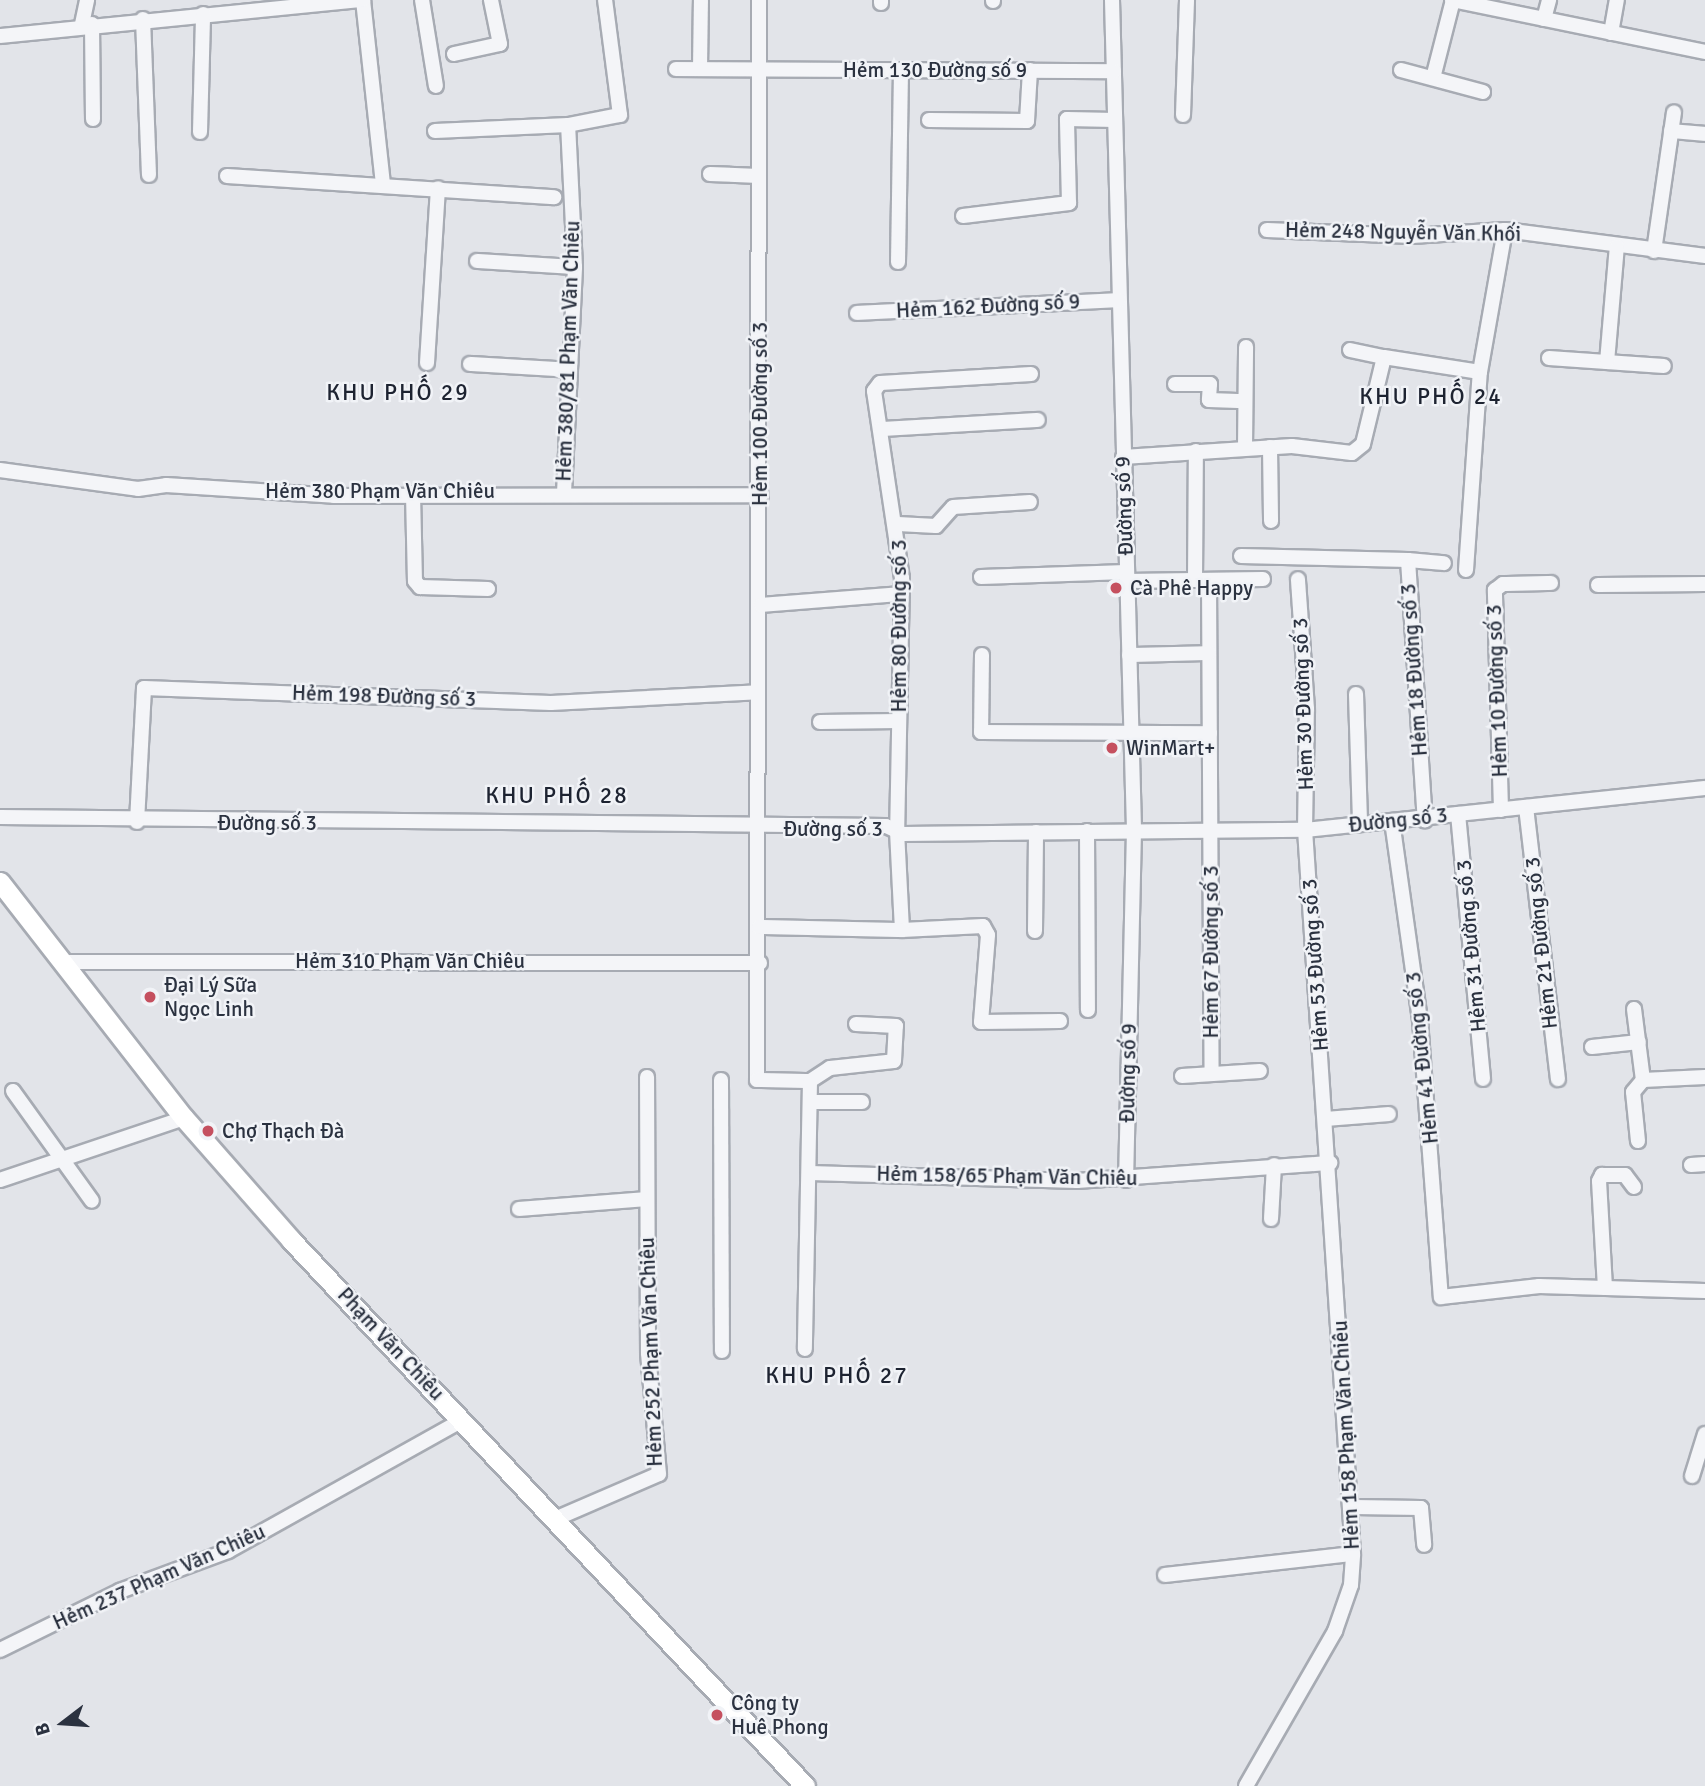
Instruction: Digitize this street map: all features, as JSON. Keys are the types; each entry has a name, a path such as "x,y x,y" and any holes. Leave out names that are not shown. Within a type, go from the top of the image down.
{"main road":[{"name":"Phạm Văn Chiêu","path":"0,882 184,1118 805,1786"}],"street":[{"path":"87,0 93,119"},
{"path":"0,36 87,24 363,0 383,185"},
{"path":"422,0 436,86"},
{"path":"454,54 500,44 491,0"},
{"path":"435,131 568,125 620,115 605,0"},
{"path":"700,68 701,0"},
{"name":"Hẻm 100 Đường số 3","path":"755,829 761,606 757,69 759,0"},
{"name":"Đường số 9","path":"1112,0 1134,831 1126,1180"},
{"path":"1183,115 1187,0"},
{"path":"1433,78 1452,0 1477,2 1544,19 1705,52"},
{"path":"1544,19 1549,0"},
{"path":"1611,33 1617,0"},
{"path":"200,132 203,14"},
{"path":"144,19 149,175"},
{"name":"Hẻm 130 Đường số 9","path":"676,69 1114,71"},
{"path":"898,262 901,70"},
{"path":"929,120 1027,121 1030,70"},
{"path":"1401,70 1483,92"},
{"path":"1654,251 1674,112"},
{"path":"963,216 1069,204 1067,119 1115,120"},
{"name":"Hẻm 380/81 Phạm Văn Chiêu","path":"565,493 575,267 568,125"},
{"path":"1671,131 1705,134"},
{"path":"710,174 759,176"},
{"path":"227,176 554,197"},
{"path":"427,363 438,188"},
{"name":"Hẻm 248 Nguyễn Văn Khối","path":"1267,230 1412,236 1505,230 1705,256"},
{"path":"1466,570 1480,372 1505,230"},
{"path":"1607,362 1618,246"},
{"path":"477,261 575,267"},
{"name":"Hẻm 162 Đường số 9","path":"857,313 1119,300"},
{"path":"1245,347 1245,448"},
{"path":"1350,350 1480,372"},
{"path":"1123,457 1270,447 1360,450 1384,357"},
{"path":"1549,358 1664,366"},
{"path":"470,365 570,370"},
{"name":"Hẻm 80 Đường số 3","path":"902,930 897,831 902,594 898,524 874,391 880,383 1031,374"},
{"path":"1175,384 1210,384 1209,400 1245,401"},
{"path":"881,429 1038,420"},
{"path":"1270,447 1271,521"},
{"name":"Hẻm 67 Đường số 3","path":"1196,451 1202,580 1209,653 1212,1074"},
{"name":"Hẻm 380 Phạm Văn Chiêu","path":"0,470 138,489 413,494 761,495"},
{"path":"413,494 415,581 420,587 488,589"},
{"path":"898,524 936,526 953,507 1030,502"},
{"name":"Hẻm 18 Đường số 3","path":"1241,556 1408,560 1425,820"},
{"path":"1408,560 1444,563"},
{"path":"981,577 1263,579"},
{"name":"Hẻm 30 Đường số 3","path":"1298,579 1307,709 1306,830"},
{"name":"Hẻm 10 Đường số 3","path":"1501,810 1495,590 1503,584 1552,583"},
{"path":"1598,585 1705,584"},
{"path":"761,606 902,594"},
{"path":"1129,655 1209,653"},
{"path":"982,655 981,732 1131,730 1210,733"},
{"name":"Hẻm 198 Đường số 3","path":"137,822 144,688 551,703 758,692"},
{"path":"1356,694 1360,824"},
{"path":"820,722 899,720"},
{"name":"Đường số 3","path":"0,817 137,822 755,829 886,826 897,831 1306,830 1425,820 1458,814 1705,788"},
{"name":"Hẻm 21 Đường số 3","path":"1526,807 1558,1079"},
{"name":"Hẻm 31 Đường số 3","path":"1458,814 1483,1079"},
{"name":"Hẻm 41 Đường số 3","path":"1392,821 1420,1020 1441,1297 1539,1286 1605,1288"},
{"path":"755,829 760,963 757,1080 810,1081 830,1068 894,1061 896,1026 856,1024"},
{"name":"Hẻm 53 Đường số 3","path":"1306,830 1325,1101"},
{"path":"1087,831 1088,1010"},
{"path":"1035,931 1036,832"},
{"path":"759,928 902,930 983,926 988,935 981,1023 1060,1021"},
{"name":"Hẻm 310 Phạm Văn Chiêu","path":"60,962 760,963"},
{"path":"1634,1009 1643,1080 1633,1092 1638,1141"},
{"path":"1592,1048 1639,1042"},
{"path":"1181,1076 1260,1071"},
{"name":"Hẻm 252 Phạm Văn Chiêu","path":"555,1519 659,1474 648,1353 646,1077"},
{"path":"1643,1080 1705,1077"},
{"path":"721,1080 722,1351"},
{"path":"805,1349 810,1081"},
{"path":"13,1091 63,1156 92,1201"},
{"path":"810,1102 862,1101"},
{"name":"Hẻm 158 Phạm Văn Chiêu","path":"1246,1786 1335,1630 1351,1585 1354,1507 1325,1101"},
{"path":"1326,1119 1389,1114"},
{"path":"0,1180 63,1156 184,1118"},
{"name":"Hẻm 158/65 Phạm Văn Chiêu","path":"810,1173 1126,1180 1274,1165 1330,1163"},
{"path":"1271,1219 1274,1165"},
{"path":"1634,1187 1625,1175 1602,1175 1599,1181 1605,1288 1705,1291"},
{"path":"519,1209 647,1199"},
{"name":"Hẻm 237 Phạm Văn Chiêu","path":"0,1650 120,1591 228,1551 462,1420"},
{"path":"1692,1476 1705,1434"},
{"path":"1354,1507 1420,1508 1424,1545"},
{"path":"1165,1575 1353,1554"}],"place":[{"name":"Cà Phê Happy","path":"1116,588"},
{"name":"WinMart+","path":"1112,748"},
{"name":"Đại Lý Sữa Ngọc Linh","path":"150,997"},
{"name":"Chợ Thạch Đà","path":"208,1131"},
{"name":"Công ty Huê Phong","path":"717,1715"}],"district":[{"name":"KHU PHỐ 29","path":"398,393"},
{"name":"KHU PHỐ 24","path":"1431,397"},
{"name":"KHU PHỐ 28","path":"557,796"},
{"name":"KHU PHỐ 27","path":"837,1376"}]}
